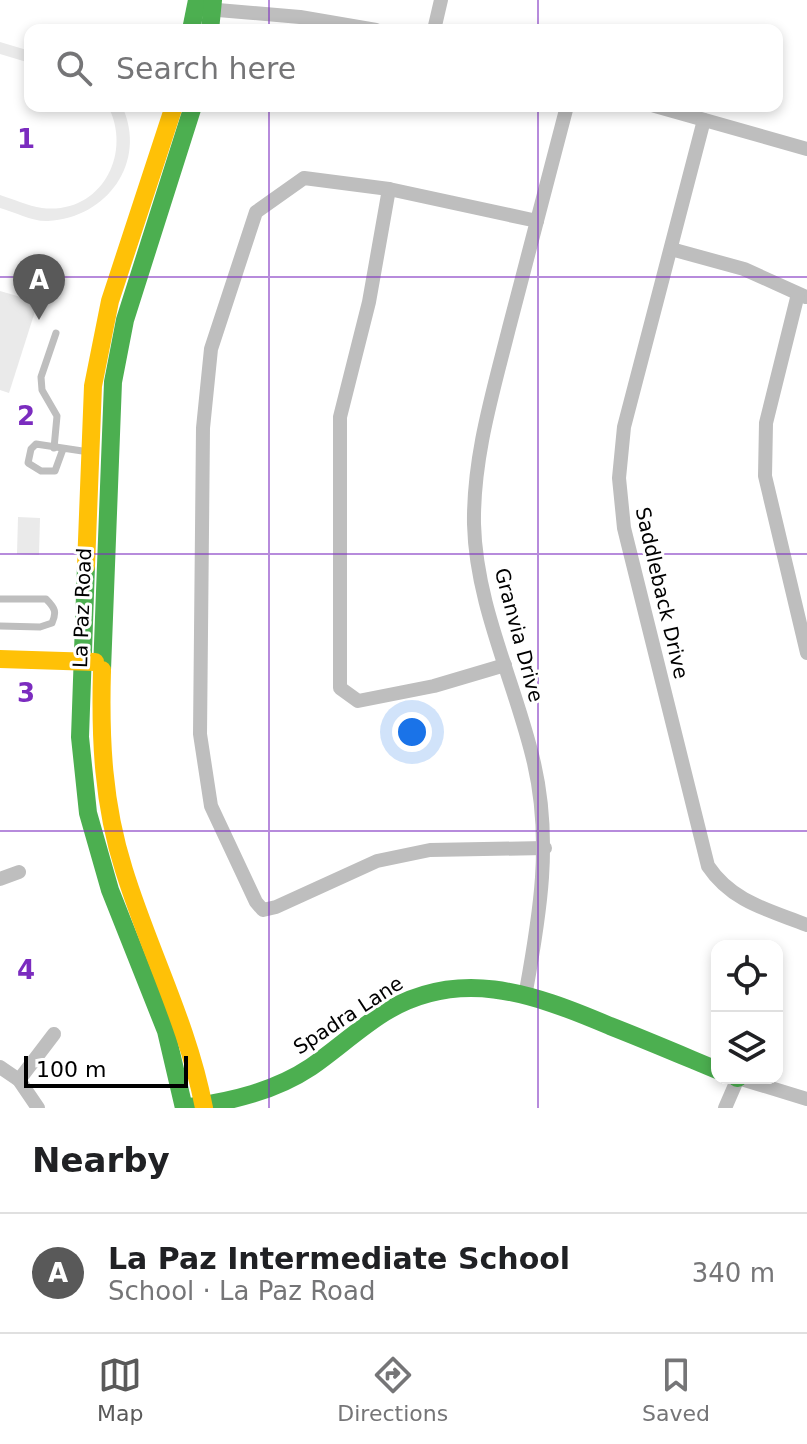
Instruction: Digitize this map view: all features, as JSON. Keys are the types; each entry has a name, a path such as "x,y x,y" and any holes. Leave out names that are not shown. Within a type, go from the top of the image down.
{"main road":[{"path":"194,24 205,4"},
{"path":"205,4 209,24"},
{"name":"La Paz Road","path":"172,112 99,341 89,452 80,737 88,813 110,890 166,1031 184,1108"},
{"name":"La Paz Road","path":"191,112 118,350 109,420 100,735 109,816 130,890 186,1029 204,1107"},
{"path":"0,659 102,662"},
{"name":"Spadra Lane","path":"184,1108 204,1107 275,1087 308,1069 389,1010 429,990 481,985 526,991 711,1068"}],"street":[{"path":"300,17 302,0"},
{"path":"435,24 441,0"},
{"path":"205,4 341,24"},
{"name":"Granvia Drive","path":"526,991 541,905 545,848 534,763 482,585 474,525 477,469 484,424 565,112"},
{"path":"676,112 807,149"},
{"name":"Saddleback Drive","path":"704,120 624,427 619,478 624,528 708,866 728,892 741,900 807,925"},
{"path":"537,221 389,189 304,178 256,212 211,349 203,428 200,734 211,806 256,902 263,910 377,861 430,850 545,848"},
{"path":"389,189 369,302 340,417 340,688 358,701 434,686 505,665"},
{"path":"671,249 744,269 803,296 766,423 765,476 807,653"},
{"path":"0,879 19,872"},
{"path":"19,1080 54,1034"},
{"path":"0,1067 19,1080 38,1108"},
{"path":"725,1108 735,1084"},
{"path":"758,1084 807,1099"}],"lane":[{"path":"56,333 41,377 42,390 57,416 58,448 55,471 41,471 28,463 31,449 36,444 58,448 89,452"},
{"path":"0,599 46,599 56,616 52,623 40,627 0,626"}],"shaded area":[{"path":"0,42 24,49 24,61 0,54"},
{"path":"110,112 124,112 130,147 126,166 117,183 88,210 42,221 0,208 0,195 42,208 63,208 81,202 106,178 114,161 117,143"},
{"path":"0,291 38,302 9,393 0,390"},
{"path":"18,517 40,518 39,555 17,554"}],"traffic: fast":[{"path":"192,24 197,0"},
{"path":"211,24 213,0"},
{"path":"102,670 113,382 125,320 191,112"},
{"path":"86,566 80,737 88,813 110,890 166,1031 184,1108"},
{"path":"190,1107 237,1098 283,1083 311,1067 379,1016 408,1000 437,991 465,988 494,990 552,1003 711,1068"}],"traffic: slow":[{"path":"86,566 93,386 110,301 172,112"},
{"path":"0,659 95,662"},
{"path":"102,670 104,771 111,821 134,900 188,1047 204,1108"}],"place":[{"name":"La Paz Intermediate School","path":"39,320"}]}
